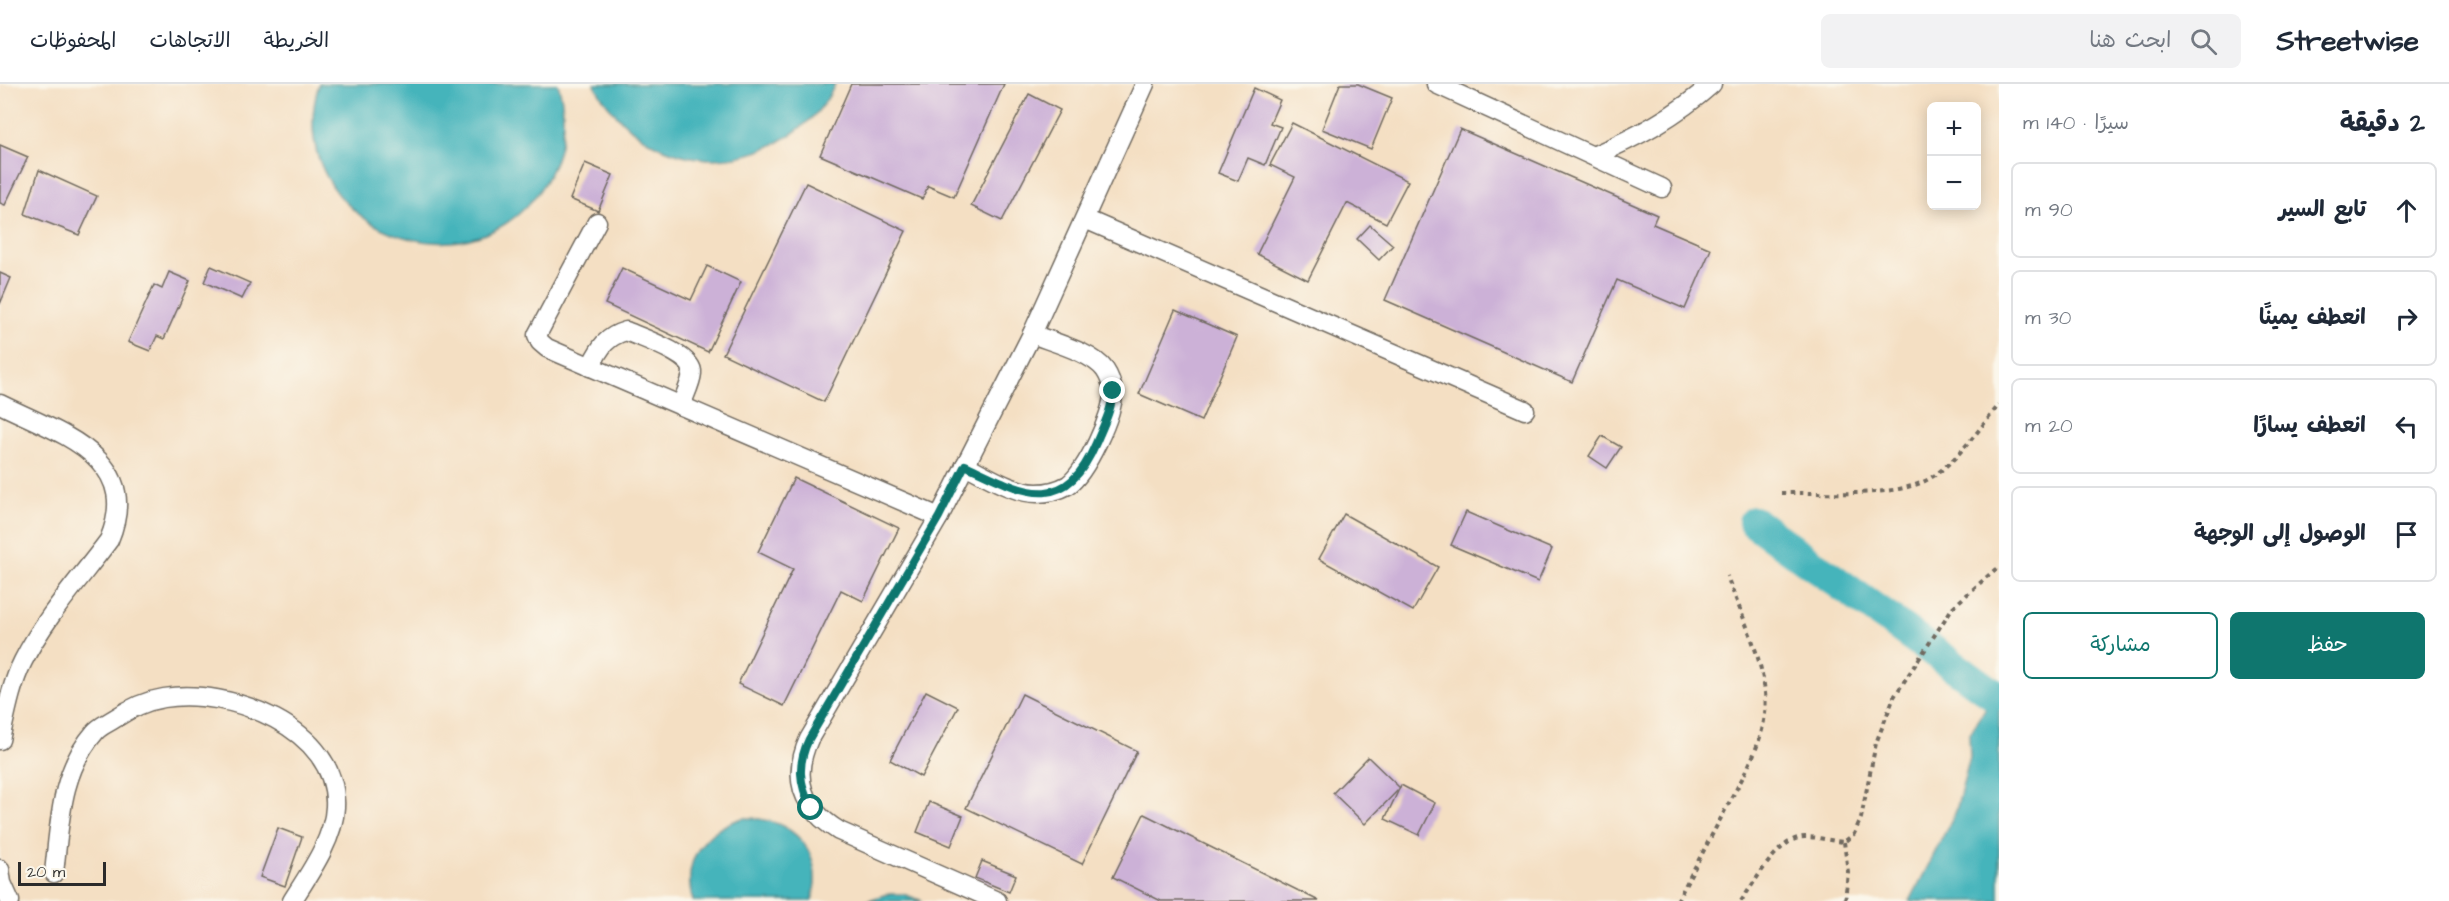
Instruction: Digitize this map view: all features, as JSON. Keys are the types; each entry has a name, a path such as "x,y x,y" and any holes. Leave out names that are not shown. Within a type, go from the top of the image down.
{"lane":[{"path":"997,901 839,831 823,821 811,808 803,791 800,774 801,755 939,517 1032,334 1145,84"},
{"path":"1436,84 1662,188"},
{"path":"1593,156 1662,123 1712,84"},
{"path":"1085,219 1525,410"},
{"path":"597,222 537,335 540,342 547,348 590,367 939,517"},
{"path":"590,367 604,341 626,331 681,356 690,365 692,372 681,406"},
{"path":"965,465 1021,491 1037,493 1053,491 1067,484 1080,474 1089,461 1112,403 1110,380 1104,369 1095,361 1032,334"},
{"path":"0,404 90,450 111,476 118,508 109,540 40,633 23,661 11,690 0,740"},
{"path":"54,873 65,785 79,755 96,730 132,707 164,698 216,699 242,705 267,715 309,742 324,760 333,783 335,806 331,830 292,901"},
{"path":"0,869 2,883 10,901"}],"path":[{"path":"1781,493 1863,492 1898,488 1925,481 1946,466 1999,405"},
{"path":"1741,901 1771,860 1791,840 1805,836 1844,842 1854,834 1861,818 1876,743 1894,697 1953,607 1999,566"},
{"path":"1677,901 1759,742 1764,719 1766,697 1761,665 1727,576"},
{"path":"1844,842 1848,872 1845,901"}],"water":[{"path":"319,84 558,84 563,106 563,129 555,163 550,173 518,214 478,237 435,242 392,233 355,211 327,177 314,134"},
{"path":"594,84 835,84 816,113 790,135 763,149 735,157 707,159 680,154 655,145 632,129 611,109"},
{"path":"1999,687 1999,901 1910,901 1956,811 1970,757 1969,735"},
{"path":"743,818 761,819 777,824 801,840 814,867 815,883 812,901 693,901 690,872 699,849 717,830"},
{"path":"887,894 903,894 923,901 866,901"}],"building":[{"path":"851,84 1004,84 954,197 928,186 922,199 820,155"},
{"path":"1340,84 1358,84 1392,98 1371,149 1322,129"},
{"path":"1254,88 1280,100 1270,123 1281,127 1265,165 1248,158 1238,181 1218,173"},
{"path":"1029,94 1060,110 1002,221 971,206"},
{"path":"1292,123 1408,181 1386,223 1347,203 1308,280 1257,254 1295,177 1270,165"},
{"path":"1460,129 1657,215 1653,224 1711,249 1685,309 1617,280 1572,382 1385,300"},
{"path":"0,145 28,157 5,205 0,203"},
{"path":"585,163 613,175 598,211 570,199"},
{"path":"39,170 97,196 79,235 25,214"},
{"path":"806,183 906,231 824,402 723,354"},
{"path":"1370,225 1393,245 1379,260 1357,239"},
{"path":"211,266 250,283 242,299 204,282"},
{"path":"707,266 741,282 708,352 605,304 622,268 691,300"},
{"path":"169,272 190,281 164,339 157,336 150,351 128,342 154,285 162,289"},
{"path":"0,273 11,278 0,304"},
{"path":"1175,310 1237,337 1201,421 1139,394"},
{"path":"1602,436 1621,447 1607,468 1589,456"},
{"path":"794,478 899,528 863,601 841,590 784,706 738,684 793,569 758,552"},
{"path":"1466,512 1552,549 1538,582 1451,545"},
{"path":"1344,514 1438,567 1413,611 1319,559"},
{"path":"926,691 958,707 921,777 890,760"},
{"path":"1022,694 1137,751 1082,864 966,808"},
{"path":"1368,757 1400,788 1365,824 1333,793"},
{"path":"1401,785 1435,803 1419,835 1385,819"},
{"path":"929,802 963,816 951,846 917,832"},
{"path":"1144,814 1319,901 1161,901 1113,877"},
{"path":"278,828 302,837 285,886 260,877"},
{"path":"982,861 1016,875 1009,892 975,878"}],"waterway":[{"path":"1754,522 1994,695"}],"route":[{"path":"811,808 803,791 800,774 801,755 939,517 965,465 1021,491 1037,493 1053,491 1080,474 1089,461 1112,403 1113,391"}]}
